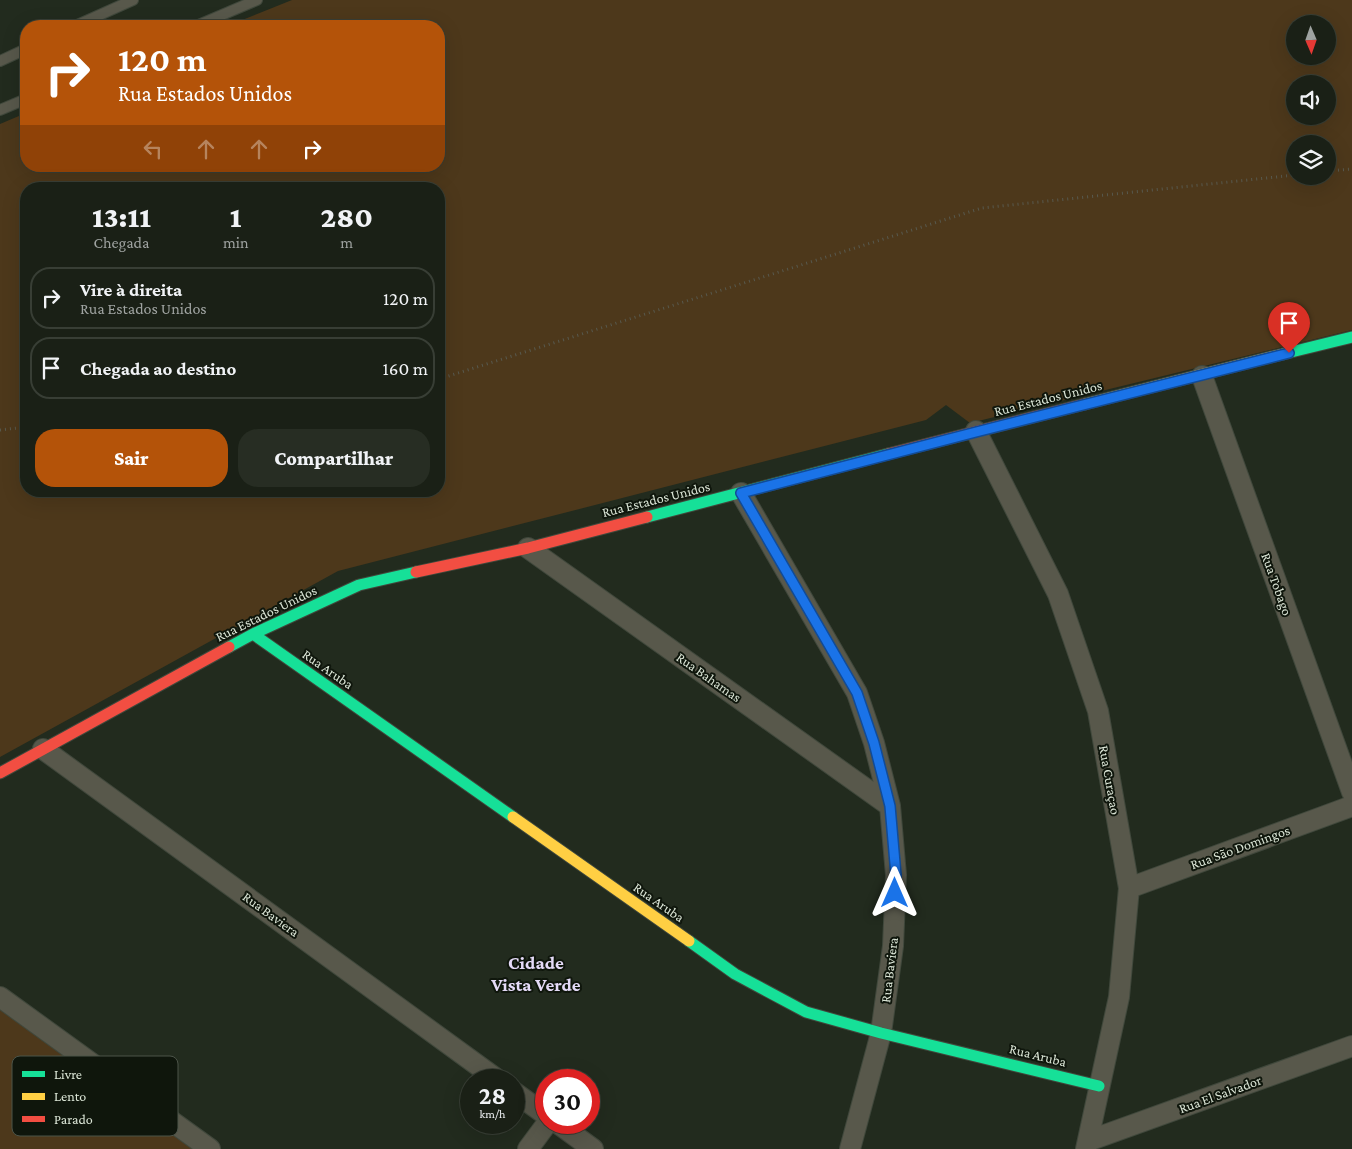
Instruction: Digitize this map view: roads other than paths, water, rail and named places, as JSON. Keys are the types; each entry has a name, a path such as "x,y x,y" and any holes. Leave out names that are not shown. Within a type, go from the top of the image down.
{"street":[{"name":"Rua Estados Unidos","path":"0,773 253,634 359,586 528,548 1352,337"},
{"name":"Rua Tobago","path":"1202,376 1352,792"},
{"name":"Rua Curaçao","path":"976,432 1058,594 1095,702 1128,888 1119,997 1087,1145"},
{"name":"Rua Baviera","path":"741,493 857,693 874,743 890,806 896,875 893,946 881,1033 850,1149"},
{"name":"Rua Bahamas","path":"528,548 890,806"},
{"name":"Rua Aruba","path":"253,634 735,974 806,1012 881,1033 1100,1086"},
{"name":"Rua Baviera","path":"44,749 483,1069"},
{"name":"Rua São Domingos","path":"1128,888 1352,806"},
{"path":"0,997 82,1056"},
{"name":"Rua El Salvador","path":"1087,1145 1352,1046"},
{"path":"178,1126 210,1149"},
{"path":"528,1149 539,1134"},
{"path":"572,1134 593,1149"}],"lane":[{"path":"88,20 132,0"},
{"path":"210,20 257,0"},
{"path":"0,61 20,52"},
{"path":"0,110 20,102"}],"district":[{"name":"Cidade Vista Verde","path":"536,973"}]}
